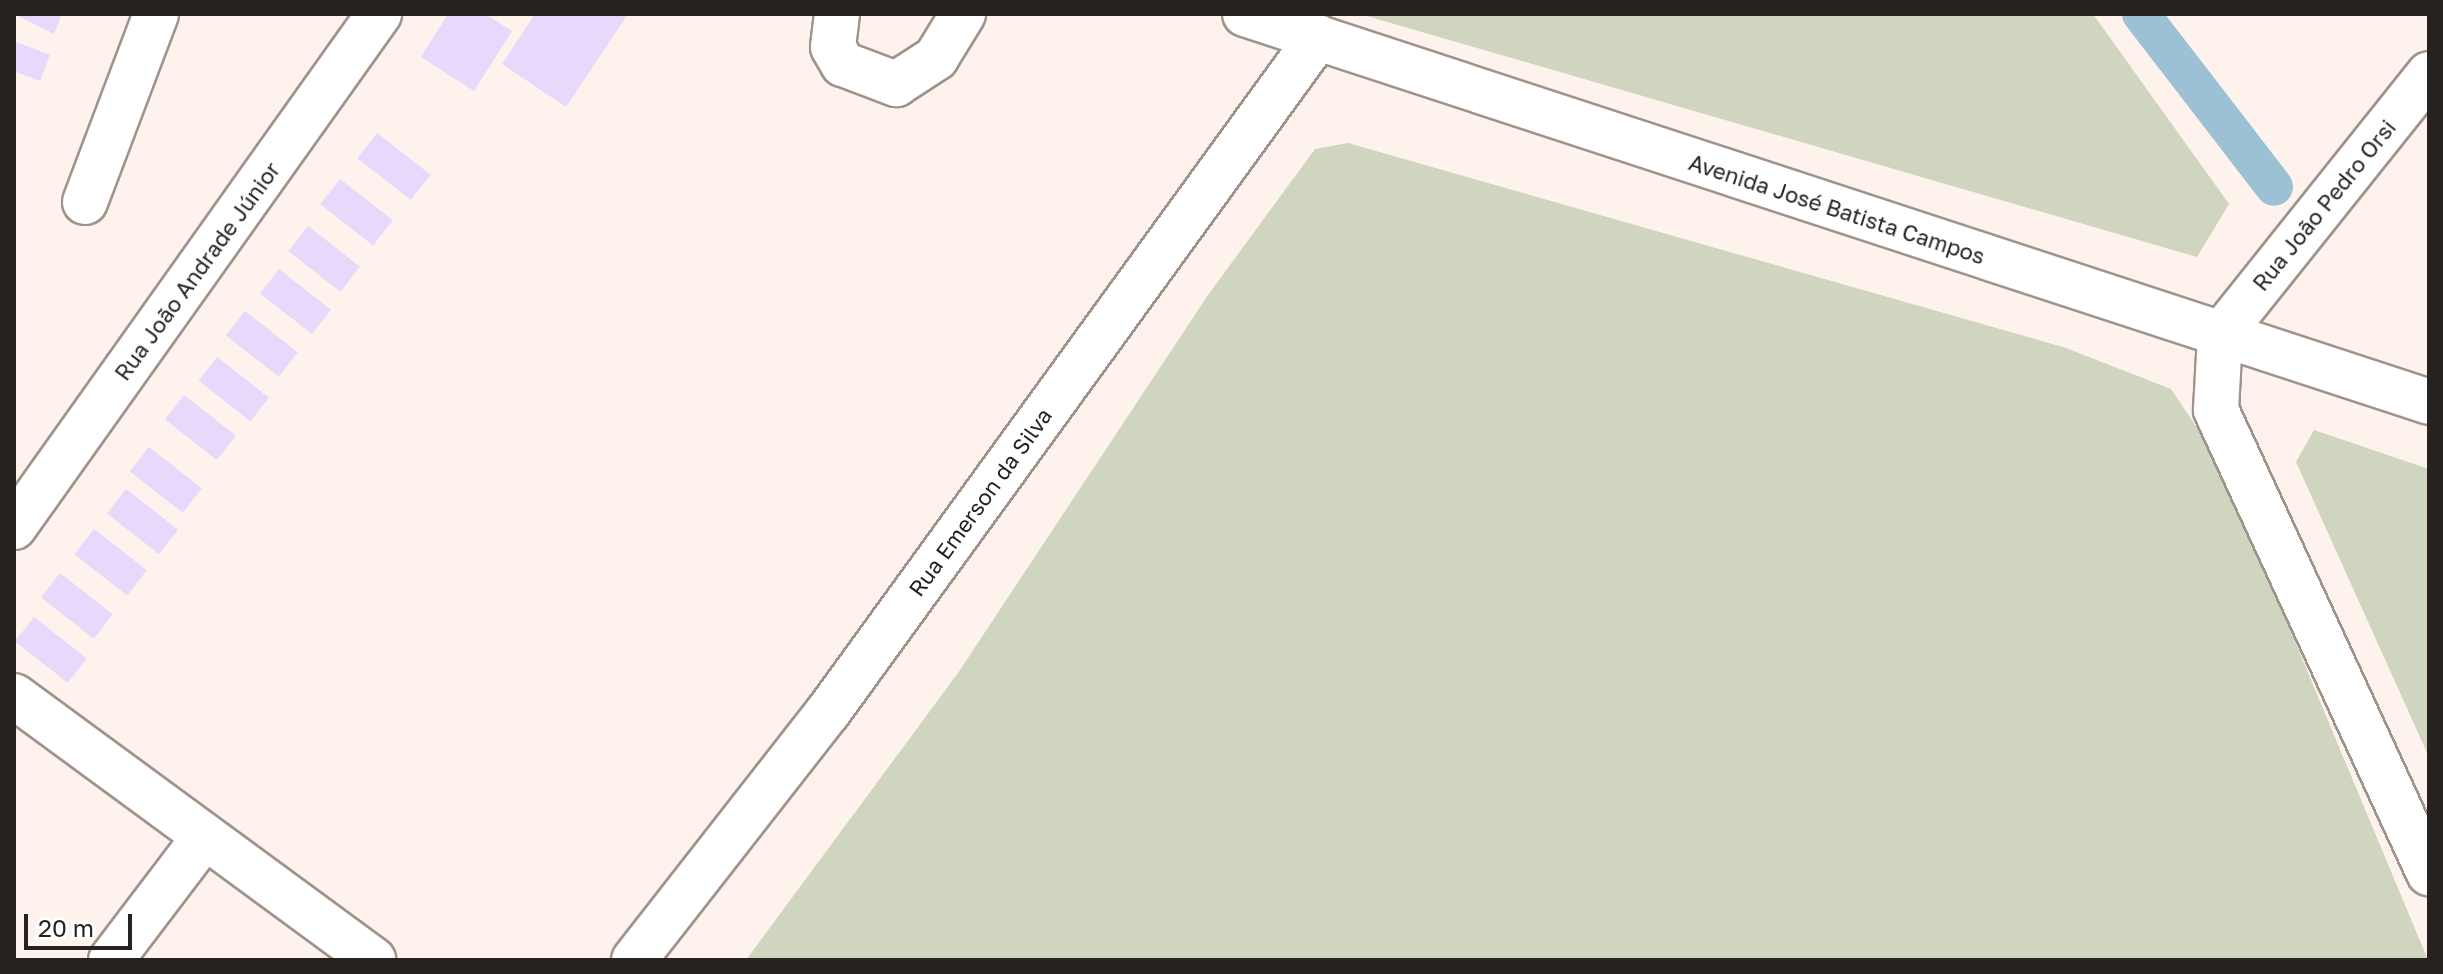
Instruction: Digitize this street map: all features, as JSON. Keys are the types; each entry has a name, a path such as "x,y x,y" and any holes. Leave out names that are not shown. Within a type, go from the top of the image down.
{"street":[{"path":"85,202 156,14"},
{"name":"Rua João Andrade Júnior","path":"14,527 379,14"},
{"path":"837,14 833,47 843,64 896,84 936,58 963,14"},
{"name":"Avenida José Batista Campos","path":"1245,14 2429,402"},
{"name":"Rua Emerson da Silva","path":"634,960 828,712 1318,37"},
{"name":"Rua João Pedro Orsi","path":"2220,336 2429,74"},
{"path":"2220,336 2216,410 2429,873"},
{"path":"14,696 203,839 373,960"},
{"path":"111,960 203,839"}],"green space":[{"path":"1360,14 2093,14 2229,204 2197,257"},
{"path":"1348,143 2066,348 2171,389 2220,462 2428,960 746,960 958,673 1208,295 1315,149"},
{"path":"2314,430 2429,469 2429,757 2296,462"}],"building":[{"path":"14,14 62,14 54,34"},
{"path":"448,14 485,14 512,31 474,91 421,57"},
{"path":"535,14 628,14 566,107 502,64"},
{"path":"14,41 50,55 40,81 14,71"},
{"path":"377,133 431,175 411,200 357,158"},
{"path":"340,179 393,220 373,245 320,204"},
{"path":"308,226 360,267 340,292 288,251"},
{"path":"279,269 331,310 312,334 260,293"},
{"path":"245,311 298,352 279,377 226,335"},
{"path":"217,357 269,398 251,421 199,381"},
{"path":"184,395 236,436 217,460 165,419"},
{"path":"149,447 202,488 183,513 130,471"},
{"path":"126,489 178,530 159,554 107,513"},
{"path":"94,529 147,570 127,595 74,554"},
{"path":"60,573 113,614 94,639 41,597"},
{"path":"34,617 87,658 68,683 15,641"}],"waterway":[{"path":"2141,14 2274,187"}]}
